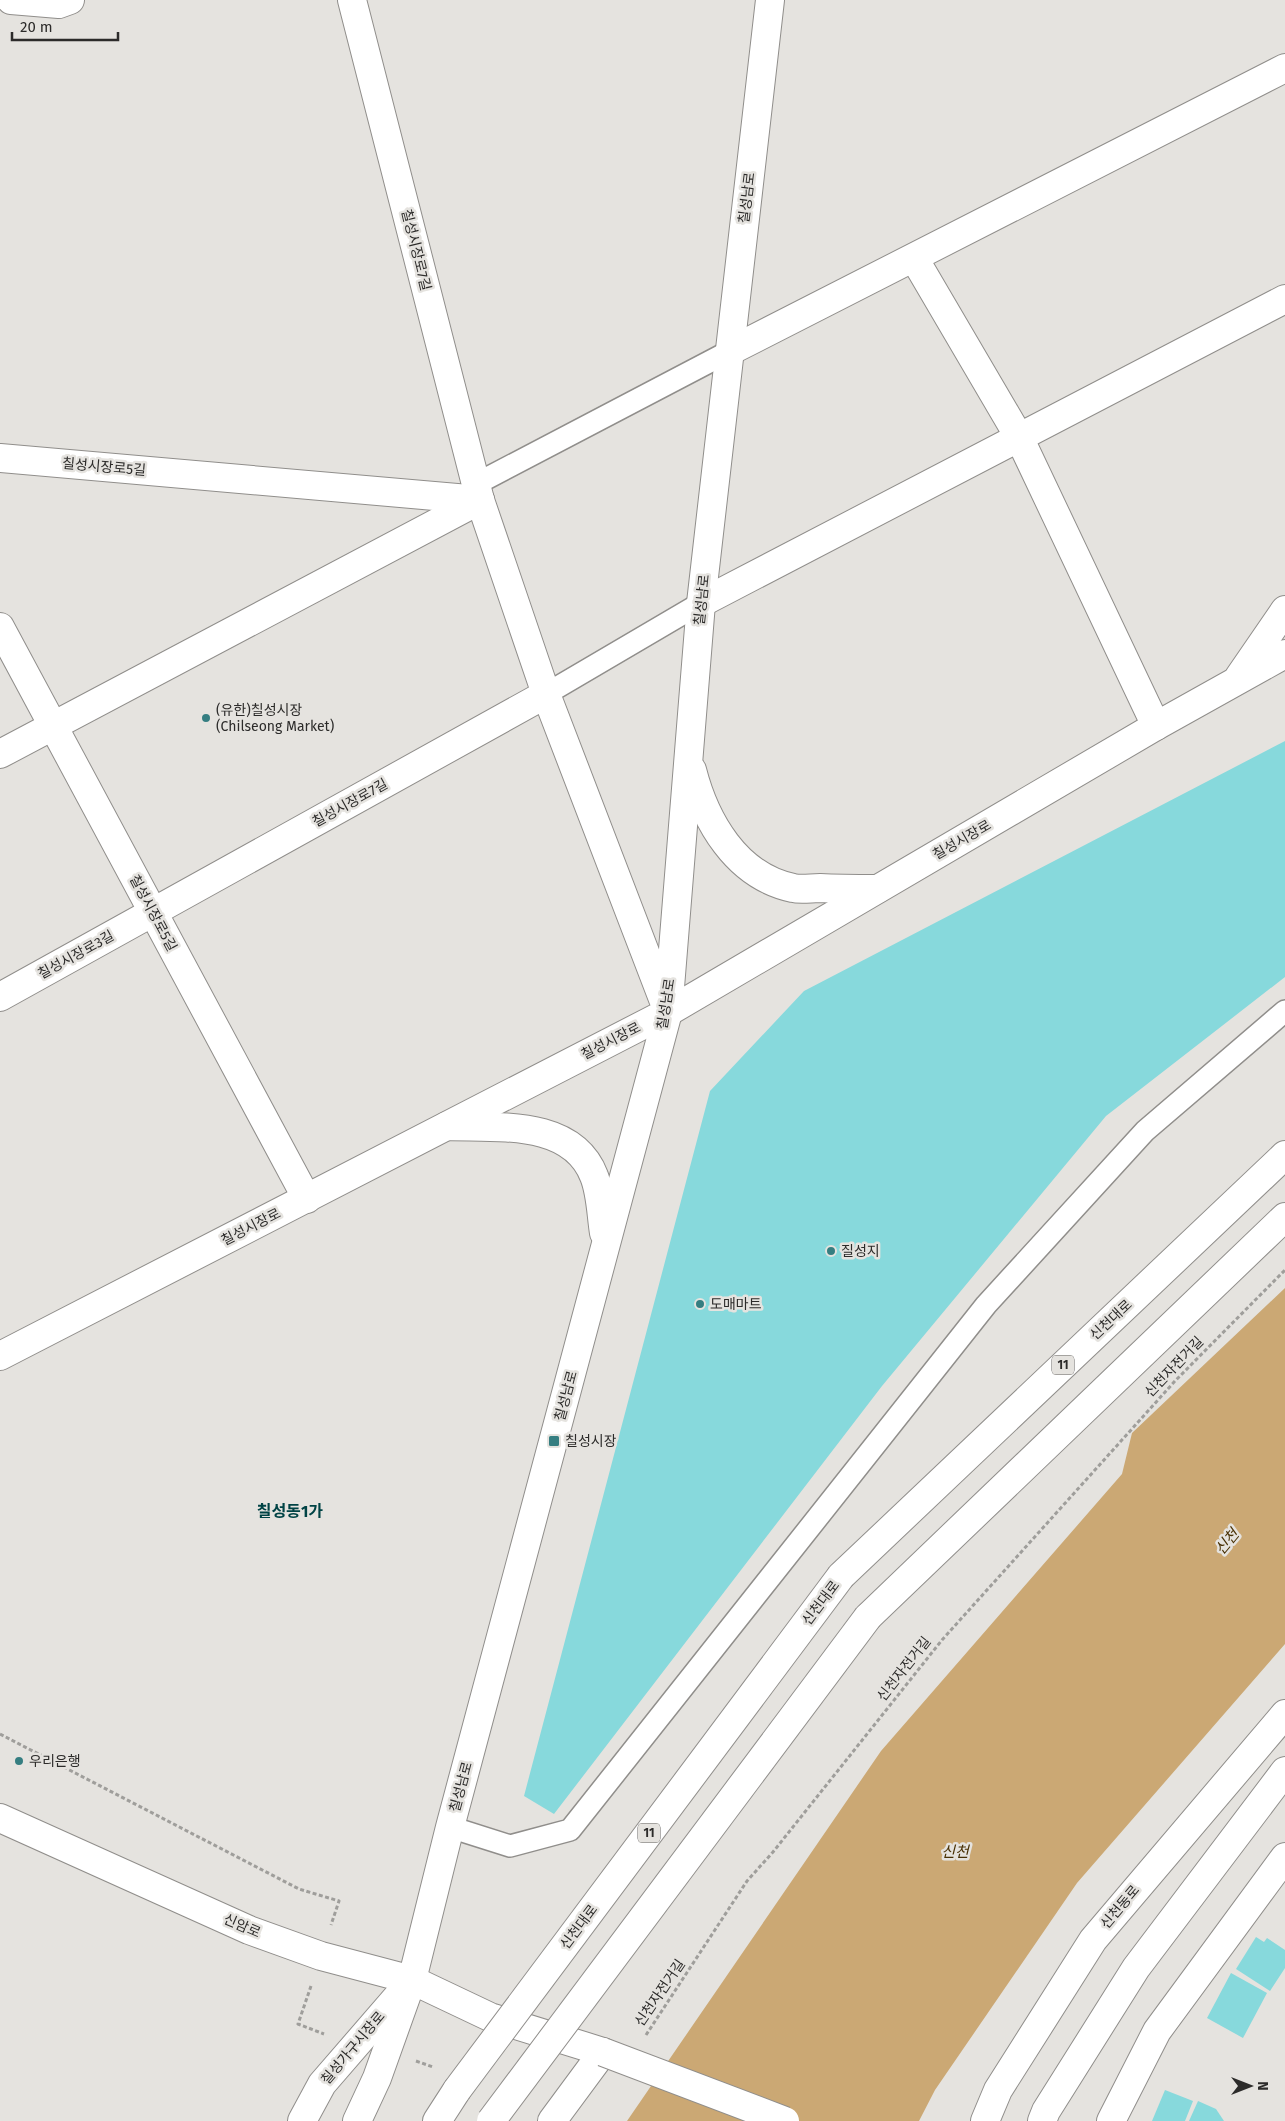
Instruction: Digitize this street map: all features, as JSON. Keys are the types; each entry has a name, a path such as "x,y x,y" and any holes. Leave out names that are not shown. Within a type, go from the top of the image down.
{"main road":[{"path":"11,0 59,4 70,0"},
{"name":"칠성시장로7길","path":"352,0 478,492 546,694 668,1012"},
{"name":"칠성남로","path":"357,2121 388,2051 412,1980 450,1827 668,1012 701,603 770,0"},
{"path":"730,351 1285,68"},
{"path":"914,258 1019,438 1156,726"},
{"path":"701,603 1285,298"},
{"name":"칠성시장로5길","path":"0,458 208,476 478,492"},
{"path":"0,754 478,492"},
{"path":"1236,682 1285,610"},
{"name":"칠성시장로5길","path":"0,627 307,1199"},
{"name":"칠성시장로","path":"0,1356 668,1012 1156,726 1285,654"},
{"name":"칠성시장로7길","path":"153,912 546,694"},
{"path":"688,758 698,792 710,818 726,844 750,868 772,882 794,888 877,889"},
{"name":"칠성시장로3길","path":"0,997 153,912"},
{"path":"447,1126 527,1129 558,1137 576,1149 594,1175 606,1244"},
{"name":"신천대로","path":"437,2121 457,2090 841,1576 1285,1155"},
{"path":"490,2121 868,1617 1285,1217"},
{"name":"신천동로","path":"985,2121 998,2090 1093,1940 1285,1714"},
{"path":"1042,2121 1046,2111 1136,1968 1285,1771"},
{"name":"신암로","path":"0,1818 249,1930 321,1956 412,1980 490,2017 603,2052 785,2121"},
{"path":"1111,2121 1157,2031 1285,1857"},
{"name":"칠성가구시장로","path":"302,2121 322,2084 412,1980"},
{"path":"552,2121 603,2052"}],"lane":[{"path":"478,492 730,351"},
{"path":"546,694 701,603"},
{"path":"450,1827 510,1846 570,1830 986,1305 1145,1131 1285,1010"}],"path":[{"name":"신천자전거길","path":"643,2040 747,1881 773,1852 942,1640 1175,1381 1285,1270"},
{"path":"0,1734 299,1889 339,1901"}],"water":[{"name":"신천","path":"1285,1288 1285,1644 1077,1883 935,2090 919,2121 627,2121 881,1751 1122,1474 1132,1433"}],"building":[{"name":"질성지","path":"1285,741 1285,977 1106,1116 882,1386 554,1814 524,1796 710,1091 804,991"},
{"path":"1256,1937 1264,1942 1267,1938 1285,1950 1285,1968 1270,1991 1236,1969"},
{"path":"1231,1973 1267,1993 1243,2038 1207,2018"},
{"path":"1165,2090 1193,2101 1185,2121 1152,2121"},
{"path":"1198,2101 1216,2109 1224,2121 1189,2121"}],"place":[{"name":"(유한)칠성시장 (Chilseong Market)","path":"206,718"},
{"name":"질성지","path":"831,1251"},
{"name":"도매마트","path":"700,1304"},
{"name":"칠성시장","path":"554,1441"},
{"name":"우리은행","path":"19,1761"}],"district":[{"name":"칠성동1가","path":"290,1511"}]}
